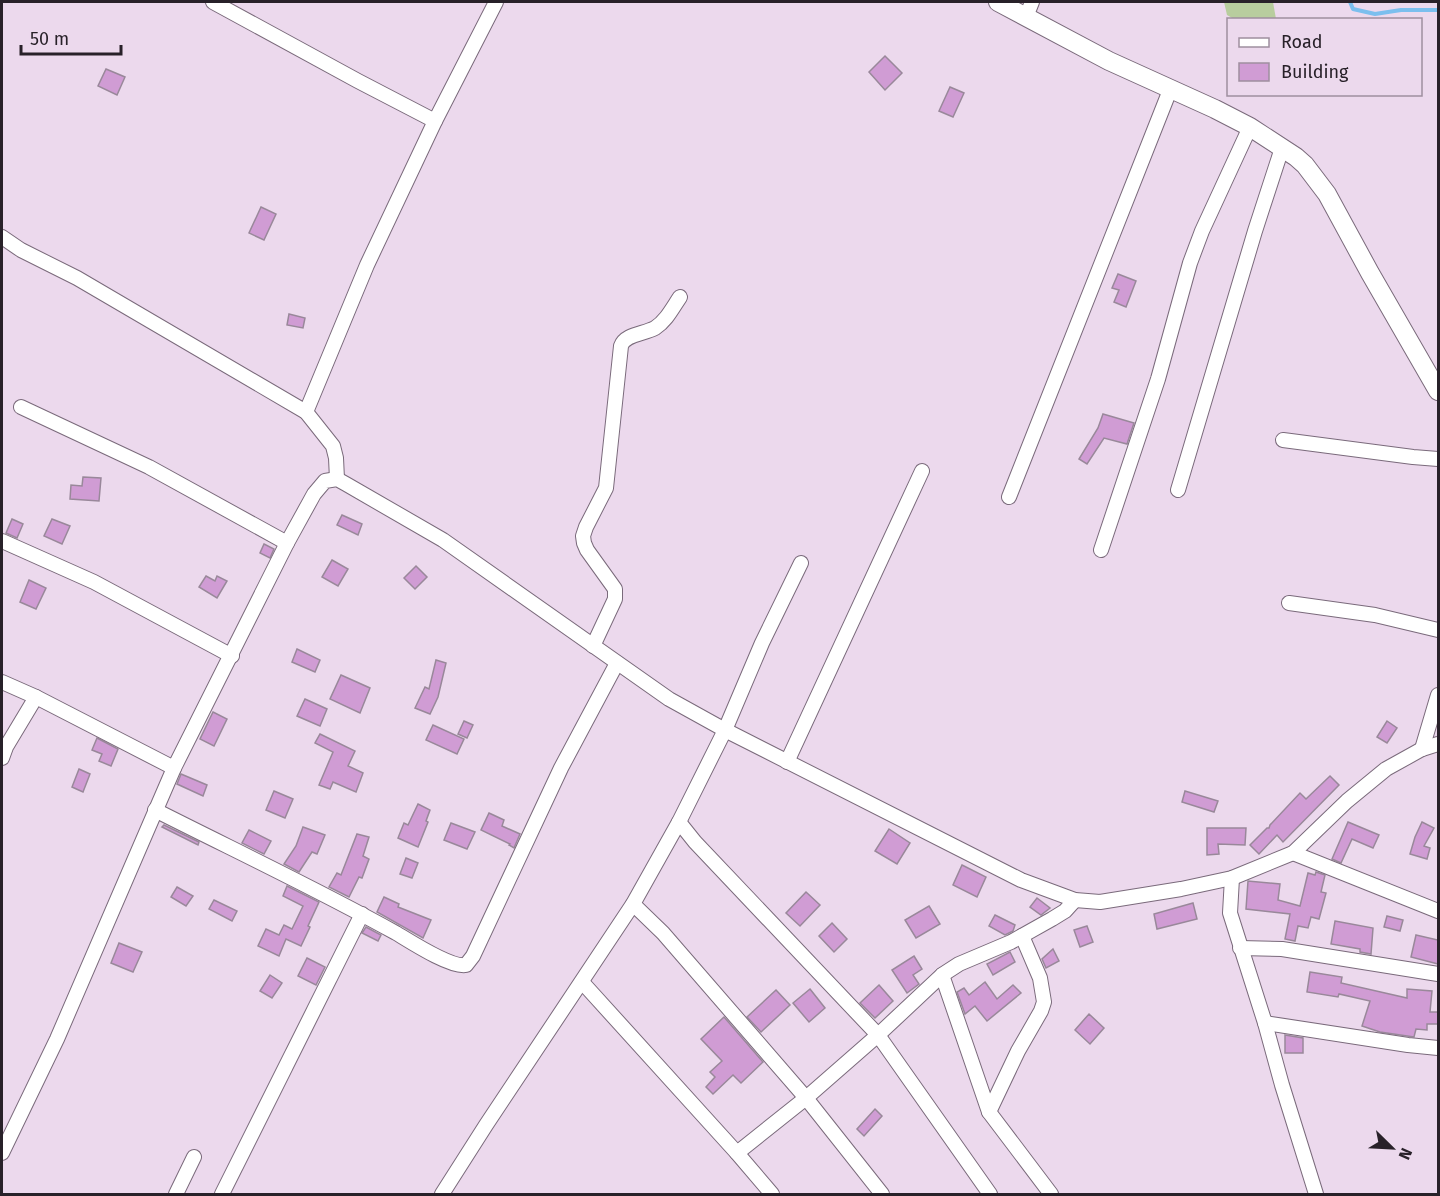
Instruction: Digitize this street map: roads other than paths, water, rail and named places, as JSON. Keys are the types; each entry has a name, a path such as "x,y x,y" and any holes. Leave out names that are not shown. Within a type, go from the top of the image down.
{"street":[{"path":"213,2 435,121"},
{"path":"306,412 367,265 435,121 496,2"},
{"path":"998,2 1029,9 1108,61 1215,109 1250,127 1296,157 1327,194 1438,391"},
{"path":"1009,497 1170,90"},
{"path":"1101,550 1158,379 1190,263 1202,231 1250,127"},
{"path":"1178,490 1282,148"},
{"path":"3,240 77,278 306,412 333,446 337,479"},
{"path":"593,646 616,593 587,550 583,536 606,488 621,346 627,338 654,328 665,319 680,297"},
{"path":"21,407 149,467 287,543"},
{"path":"1282,440 1438,459"},
{"path":"787,762 922,471"},
{"path":"2,1153 57,1039 174,768 287,543 314,494 325,481 337,479 443,540 669,699 787,762 1021,880 1074,900 1100,902 1181,889 1232,878 1293,853 1386,769 1422,749 1438,744"},
{"path":"2,541 94,582 231,656"},
{"path":"442,1194 633,904 680,822 725,730 762,643 801,563"},
{"path":"1289,603 1375,615 1438,630"},
{"path":"155,810 362,914 443,960 461,966 466,965 473,956 561,768 618,663"},
{"path":"2,682 174,768"},
{"path":"1422,749 1438,695"},
{"path":"2,758 6,747 36,697"},
{"path":"680,822 703,851 878,1035 990,1194"},
{"path":"1293,853 1438,911"},
{"path":"1232,878 1230,914 1316,1194"},
{"path":"737,1153 806,1098 942,975 959,964 1052,920 1065,911 1074,900"},
{"path":"633,904 663,933 806,1098 882,1194"},
{"path":"222,1194 362,914"},
{"path":"989,1112 1044,1002 1040,978 1022,936"},
{"path":"1240,948 1282,949 1438,974"},
{"path":"942,975 989,1112 1051,1194"},
{"path":"582,982 772,1194"},
{"path":"1264,1023 1438,1048"},
{"path":"176,1194 194,1157"}],"waterway":[{"path":"1350,2 1353,9 1375,14 1401,10 1438,10"}]}
